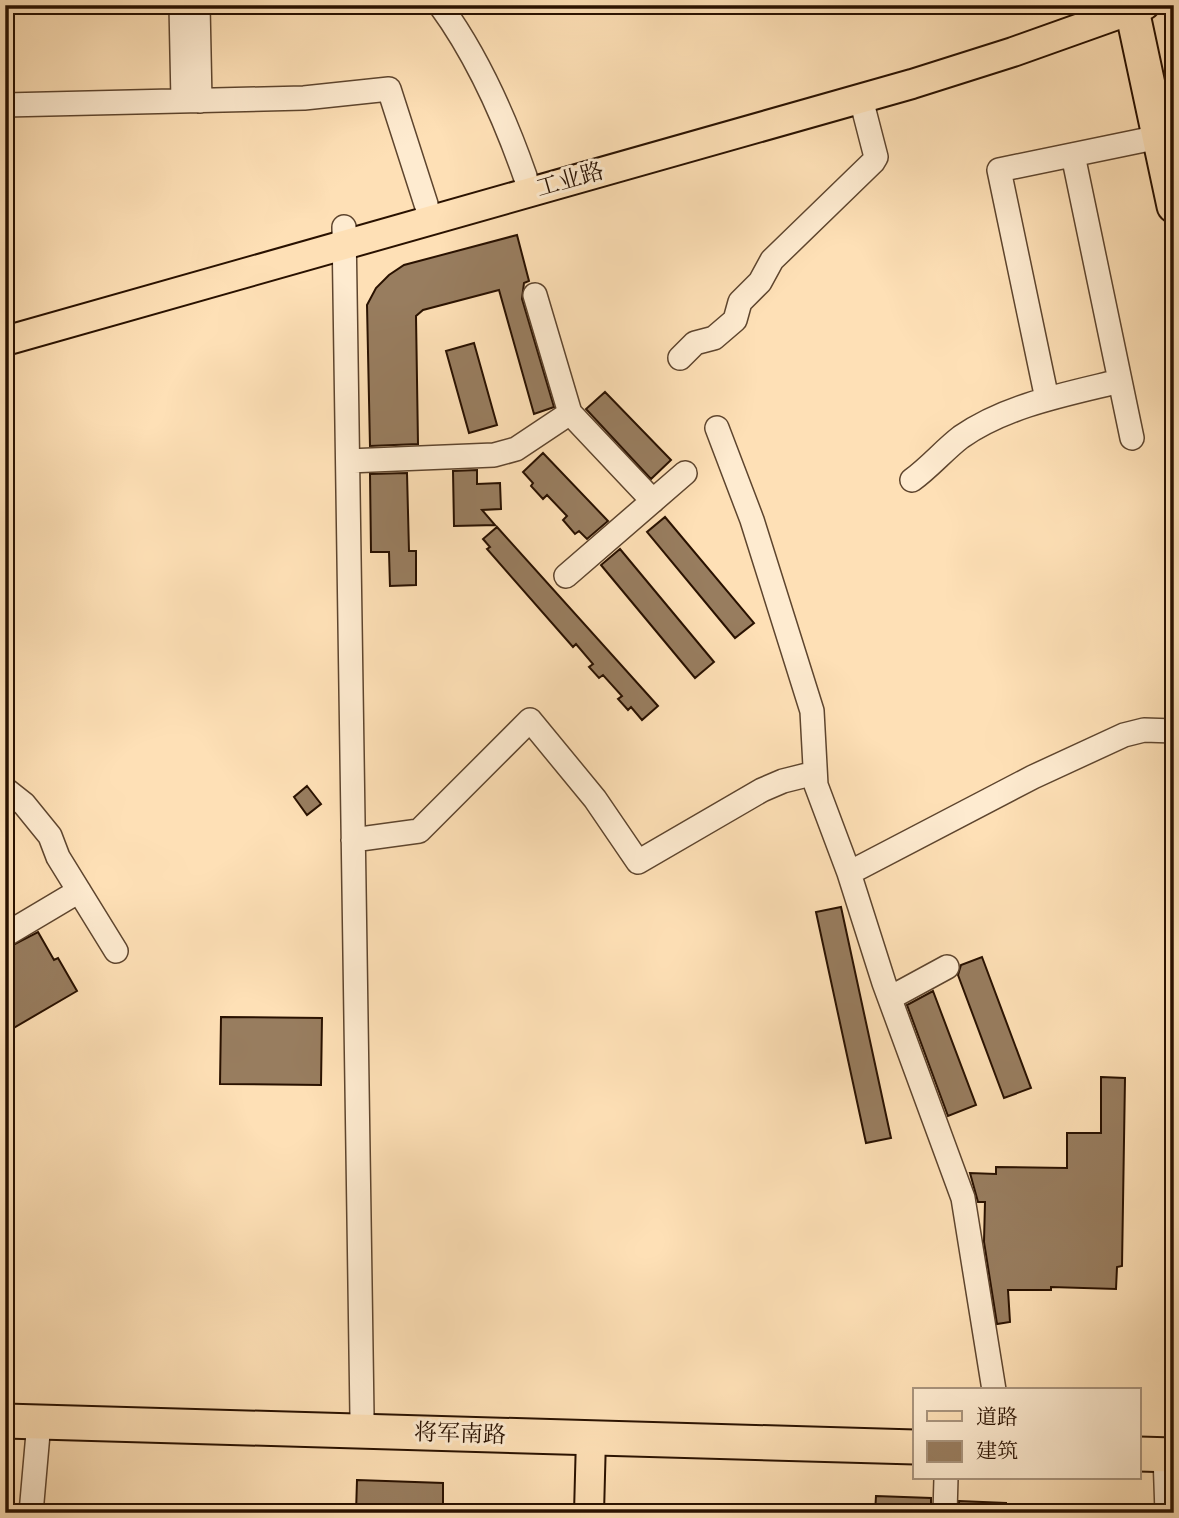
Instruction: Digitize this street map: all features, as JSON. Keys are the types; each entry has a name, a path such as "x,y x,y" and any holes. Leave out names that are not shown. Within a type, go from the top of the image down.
{"highway":[{"path":"1140,6 1174,101"},
{"path":"1140,6 1159,137 1174,205"},
{"name":"将军南路","path":"5,1406 913,1431"},
{"name":"将军南路","path":"5,1422 913,1447"}],"main road":[{"name":"工业路","path":"5,341 344,236 426,204 908,68 1008,37 1096,5"},
{"name":"工业路","path":"5,324 861,99 1013,52 1140,6"},
{"path":"589,1513 591,1438"}],"street":[{"path":"181,5 191,101"},
{"path":"191,101 198,5"},
{"path":"440,5 461,36 492,94 525,176"},
{"path":"5,105 304,98 389,89 426,204"},
{"path":"680,358 695,343 719,335 734,320 740,302 760,282 772,260 873,162 876,157 861,99"},
{"path":"1047,399 999,170 1159,137"},
{"path":"1073,155 1132,438"},
{"path":"344,236 362,1416"},
{"path":"535,295 570,413 653,501"},
{"path":"912,480 959,439 976,428 1047,399 1120,382"},
{"path":"348,461 494,455 516,449 570,413"},
{"path":"717,429 751,520 813,711 816,785 963,1198 995,1388"},
{"path":"566,576 685,473"},
{"path":"353,840 419,831 530,720 594,799 639,862 762,790 783,781 815,773"},
{"path":"849,873 1008,790 1124,735 1144,730 1174,731"},
{"path":"5,789 24,804 50,836 58,856 116,951"},
{"path":"5,935 79,891"},
{"path":"890,998 947,967"},
{"path":"31,1513 39,1422"},
{"path":"1158,1448 1167,1513"},
{"path":"945,1513 946,1480"}],"building":[{"path":"517,235 529,281 524,283 522,299 554,407 534,414 499,290 423,310 416,316 418,444 370,446 367,305 376,288 404,265"},
{"path":"474,343 497,425 469,433 446,351"},
{"path":"605,392 671,460 651,479 586,409"},
{"path":"543,453 608,521 587,539 579,531 575,534 563,520 567,516 547,495 543,499 523,472"},
{"path":"477,470 477,484 500,483 501,509 482,510 495,525 454,526 453,471"},
{"path":"407,473 409,551 416,551 416,585 390,586 389,552 371,552 370,474"},
{"path":"665,517 754,623 735,638 647,532"},
{"path":"497,527 658,706 642,720 631,707 628,710 618,699 622,696 603,675 599,678 589,667 593,664 576,644 573,647 487,549 490,547 483,539"},
{"path":"620,549 714,662 695,678 601,565"},
{"path":"307,786 321,804 307,815 294,797"},
{"path":"841,907 891,1138 866,1143 816,912"},
{"path":"38,932 54,960 58,958 77,991 5,1033 5,949"},
{"path":"982,957 1031,1088 1004,1098 958,975 961,965"},
{"path":"933,991 976,1105 948,1116 907,1005"},
{"path":"221,1017 322,1018 321,1085 220,1084"},
{"path":"1101,1077 1125,1078 1122,1266 1117,1267 1116,1289 1051,1287 1051,1290 1008,1290 1010,1322 997,1324 984,1242 985,1202 978,1202 970,1173 996,1174 996,1167 1067,1168 1067,1133 1101,1133"},
{"path":"357,1480 443,1483 443,1513 356,1513"},
{"path":"876,1496 931,1498 931,1513 875,1513"},
{"path":"959,1501 1006,1503 1006,1513 959,1513"}]}
